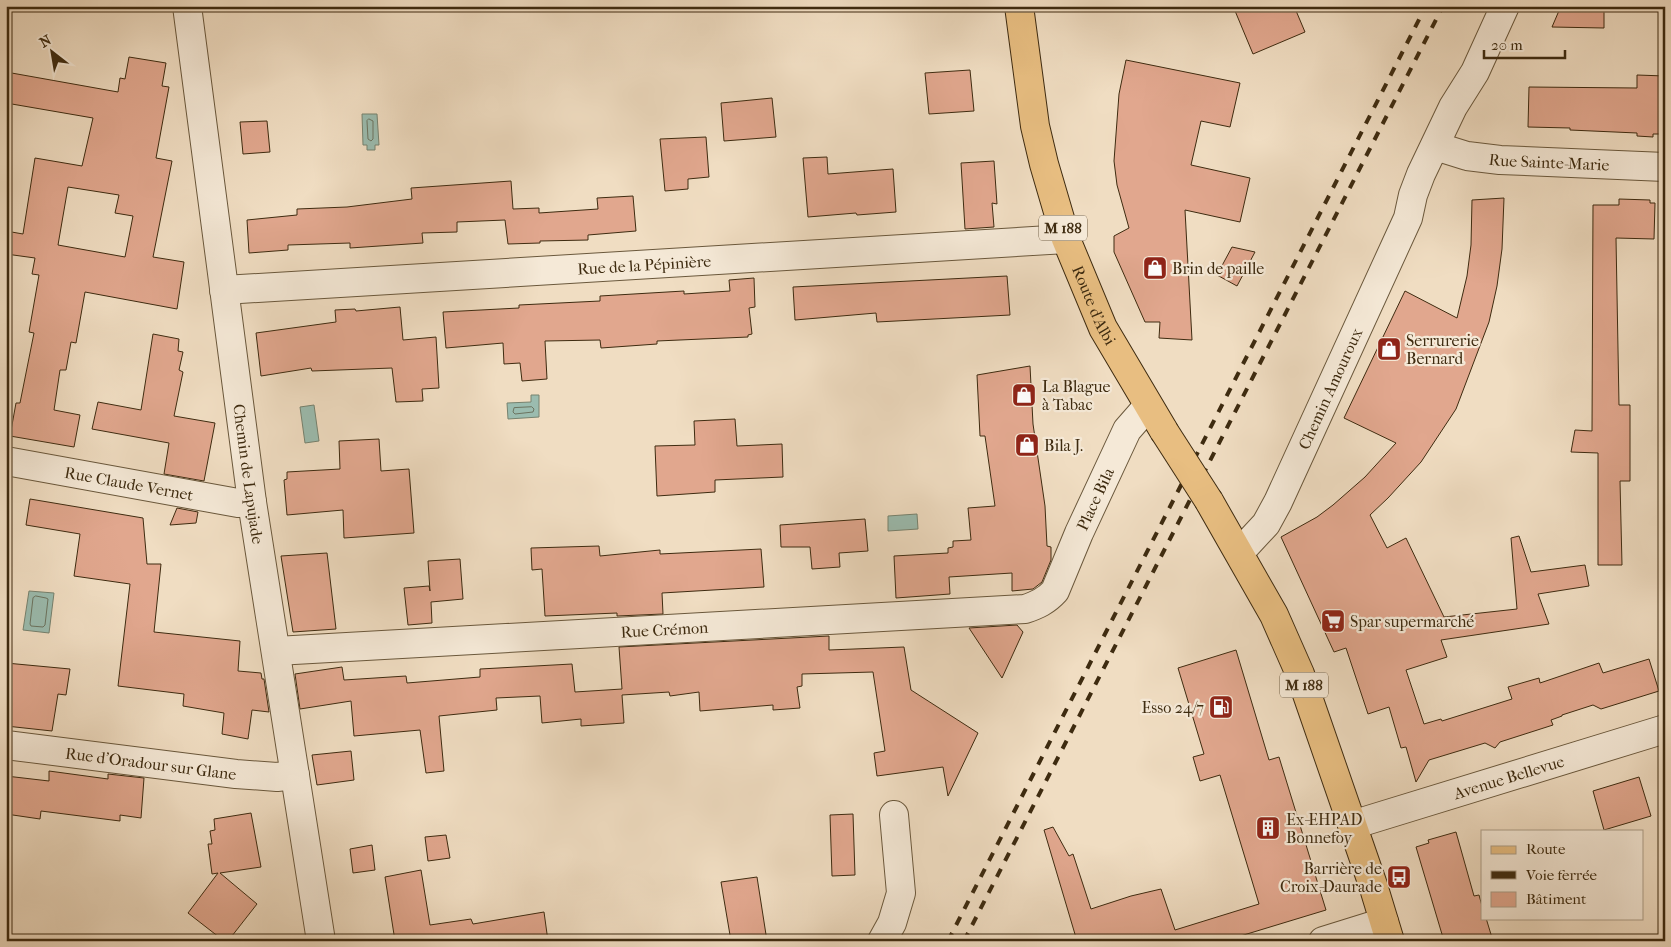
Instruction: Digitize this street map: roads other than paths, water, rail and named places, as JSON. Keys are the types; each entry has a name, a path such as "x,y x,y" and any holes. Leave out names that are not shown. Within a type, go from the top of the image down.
{"main road":[{"name":"Route d'Albi","path":"1019,6 1035,126 1066,239 1103,328 1148,406 1240,552"},
{"name":"M 188","path":"1240,552 1274,615 1300,674 1374,885 1387,932"}],"street":[{"name":"Chemin de Lapujade","path":"187,6 252,502 320,941"},
{"name":"Chemin Amouroux","path":"1240,552 1266,524 1278,502 1408,218 1413,195 1421,174 1444,149 1453,107 1475,72 1505,6"},
{"name":"Rue Sainte-Marie","path":"1444,149 1467,156 1500,160 1665,167"},
{"name":"Rue de la Pépinière","path":"224,290 1066,239"},
{"name":"Place Bila","path":"1050,597 1060,579 1079,533 1127,430 1148,406"},
{"name":"Rue Claude Vernet","path":"6,461 238,503 252,502"},
{"name":"Rue Crémon","path":"276,651 1025,609 1040,604 1050,597"},
{"name":"Avenue Bellevue","path":"1352,825 1665,729"},
{"name":"Rue d'Oradour sur Glane","path":"6,745 236,774 277,777 295,775"},
{"path":"882,941 892,923 901,893 894,815"},
{"path":"1323,941 1387,932"}],"water":[{"path":"362,114 377,114 379,145 375,145 375,150 367,150 367,145 363,145"},
{"path":"531,395 539,395 539,417 508,419 507,403 531,402"},
{"path":"314,405 319,441 305,443 300,407"},
{"path":"917,514 918,529 888,531 888,516"},
{"path":"29,591 54,593 49,633 23,630"}],"railway":[{"path":"948,941 1426,6"},
{"path":"964,941 1443,6"}],"place":[{"name":"Brin de paille","path":"1155,268"},
{"name":"Serrurerie Bernard","path":"1389,349"},
{"name":"La Blague à Tabac","path":"1024,395"},
{"name":"Bila J.","path":"1027,445"},
{"name":"Spar supermarché","path":"1333,621"},
{"name":"Esso 24/7","path":"1221,707"},
{"name":"Ex-EHPAD Bonnefoy","path":"1268,828"},
{"name":"Barrière de Croix-Daurade","path":"1399,877"}]}
